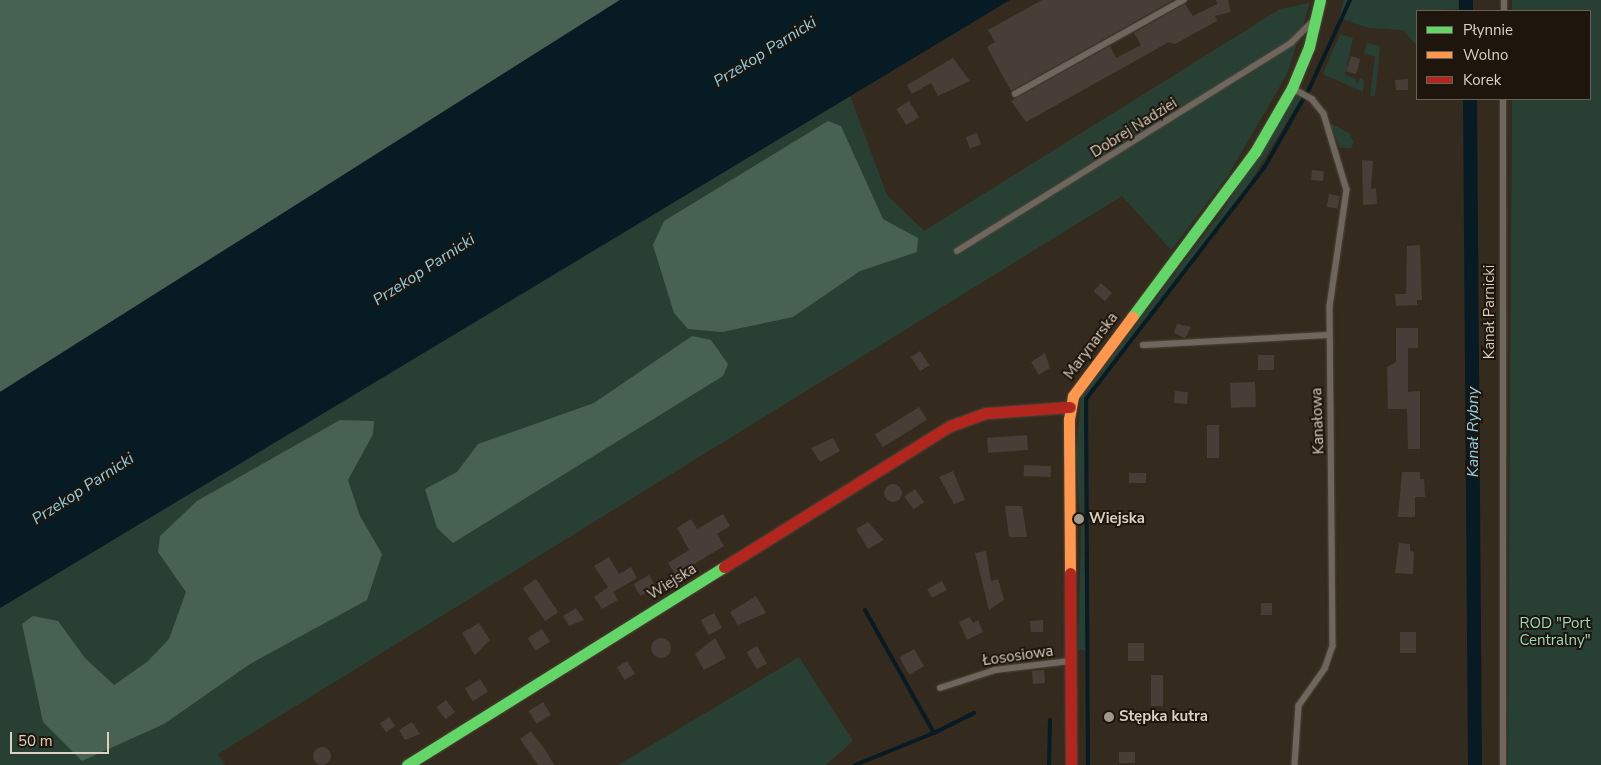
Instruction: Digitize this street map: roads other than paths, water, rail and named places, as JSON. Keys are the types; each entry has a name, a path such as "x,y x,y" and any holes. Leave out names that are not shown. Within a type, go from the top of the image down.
{"street":[{"name":"Marynarska","path":"1071,765 1070,407 1087,373 1222,201 1295,90 1320,0"},
{"name":"Wiejska","path":"407,765 950,426 986,412 1070,407"}],"lane":[{"path":"1015,94 1183,0"},
{"name":"Dobrej Nadziei","path":"957,251 1291,43 1317,16"},
{"name":"Kanałowa","path":"1295,90 1312,99 1327,121 1347,190 1329,335 1333,646 1325,668 1299,706 1295,765"},
{"name":"Kanał Parnicki","path":"1503,100 1503,765"},
{"path":"1143,345 1329,335"},
{"name":"Łososiowa","path":"940,688 995,670 1071,660"}],"water":[{"name":"Przekop Parnicki","path":"620,0 1010,0 0,608 0,392"}],"waterway":[{"path":"1088,765 1086,399 1264,168 1310,87 1350,0"},
{"name":"Kanał Rybny","path":"1466,0 1466,10"},
{"name":"Kanał Rybny","path":"1470,100 1475,765"},
{"path":"855,765 934,733 865,610"},
{"path":"934,733 974,713"},
{"path":"1049,765 1050,720"}],"place":[{"name":"Wiejska","path":"1079,519"},
{"name":"Stępka kutra","path":"1109,717"}],"park label":[{"name":"ROD \"Port Centralny\"","path":"1555,632"}]}
